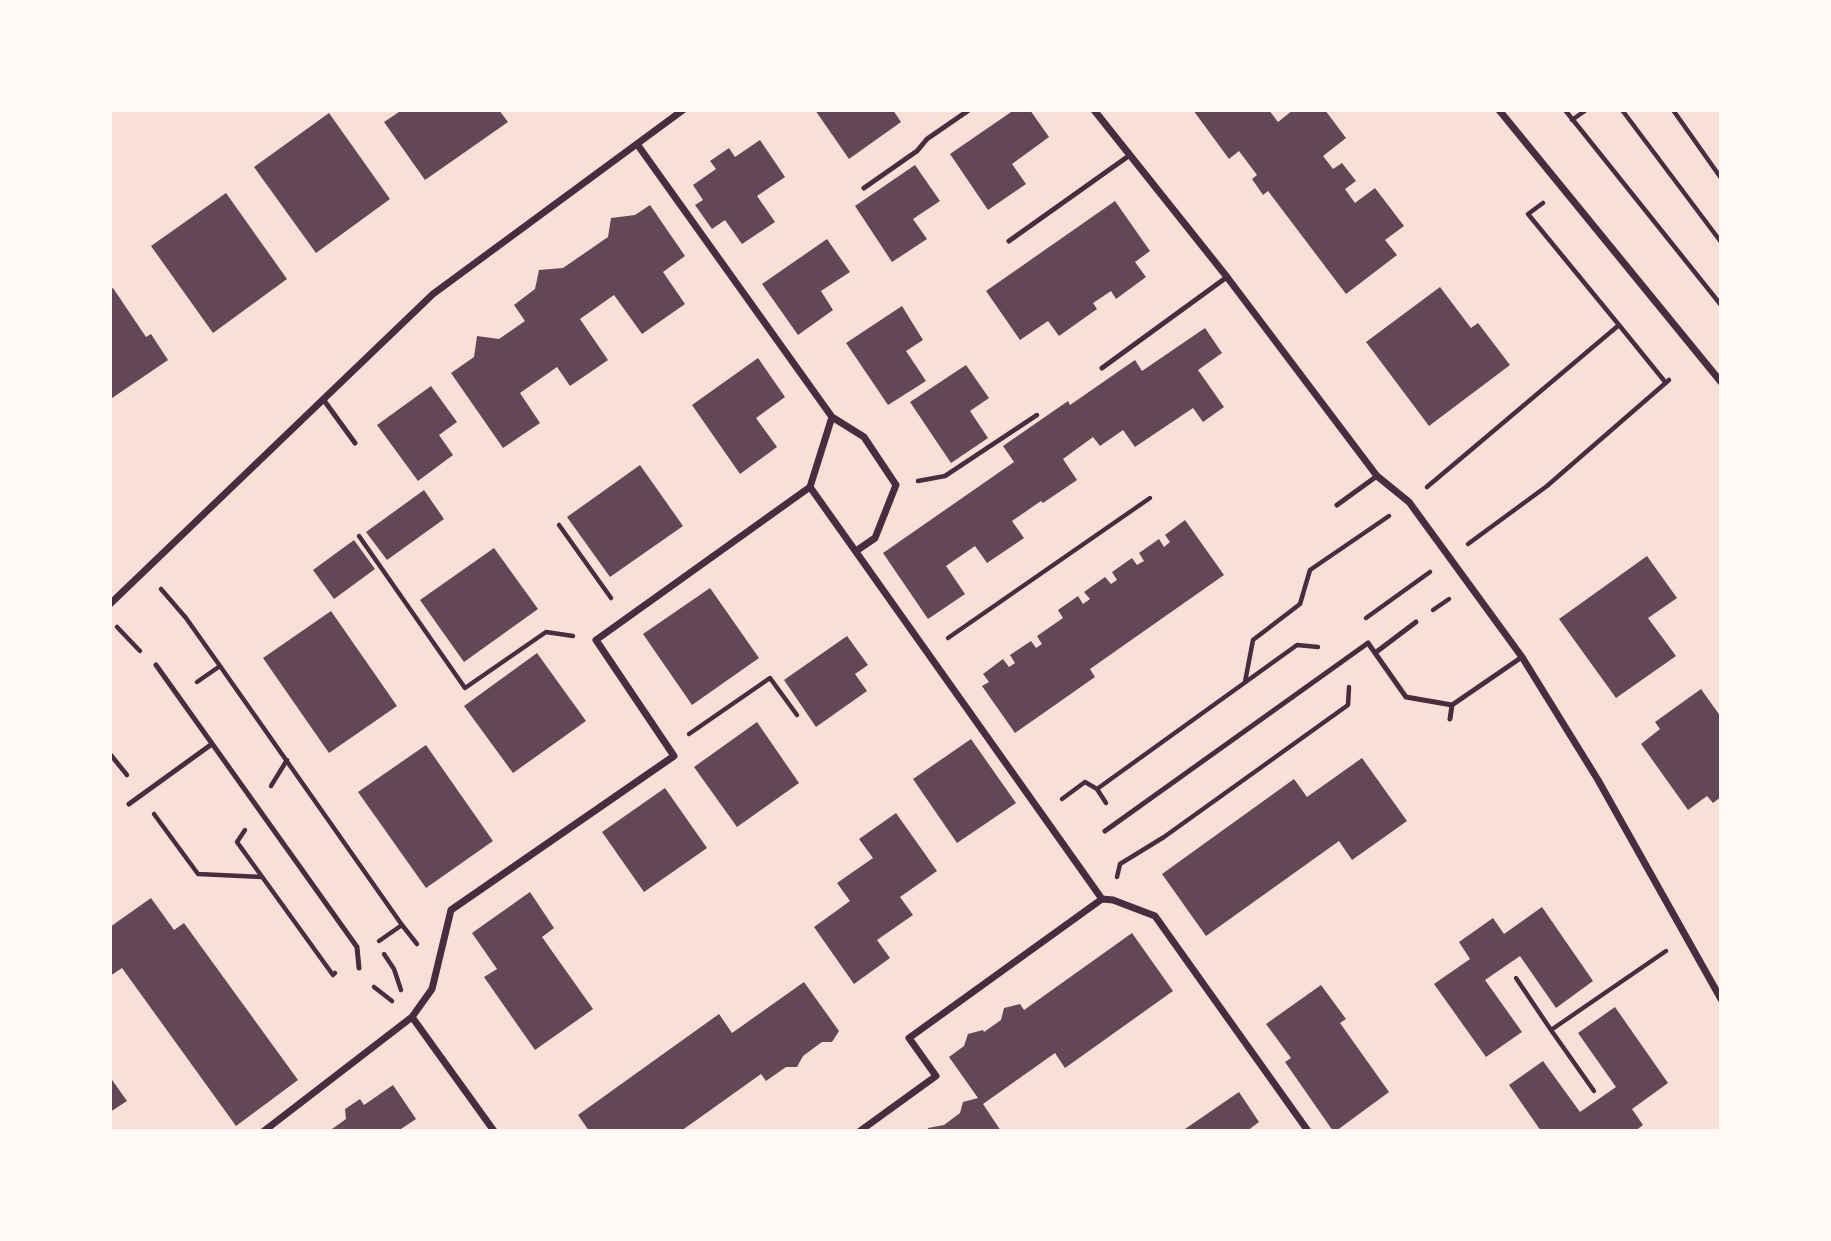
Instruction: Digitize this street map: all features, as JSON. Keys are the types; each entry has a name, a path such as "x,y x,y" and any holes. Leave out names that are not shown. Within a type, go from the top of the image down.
{"street":[{"path":"112,598 433,293 683,110"},
{"path":"1094,110 1227,277 1377,476 1409,502 1522,657 1598,780 1721,999"},
{"path":"1499,110 1721,382"},
{"path":"637,144 832,417 864,437 896,485 875,538 856,551"},
{"path":"264,1131 412,1017 432,989 450,910 674,756 596,640 810,487 832,417"},
{"path":"810,487 1102,899"},
{"path":"860,1131 936,1076 909,1038 1102,899 1113,900 1155,916 1308,1131"},
{"path":"412,1017 494,1131"}],"lane":[{"path":"864,188 969,110"},
{"path":"1009,241 1130,155"},
{"path":"1102,368 1227,277"},
{"path":"323,399 355,443"},
{"path":"1337,505 1377,476"},
{"path":"1375,653 1416,622"},
{"path":"1105,831 1368,643 1406,697 1452,705 1522,657"},
{"path":"156,665 357,947 359,968"},
{"path":"1450,719 1452,705"},
{"path":"130,804 212,744"}],"path":[{"path":"1564,110 1721,305"},
{"path":"1572,120 1586,110"},
{"path":"1622,110 1721,242"},
{"path":"1673,110 1721,178"},
{"path":"1450,557 1547,486 1668,381 1528,214 1545,201"},
{"path":"1245,682 1253,640 1300,604 1310,570 1409,502 1619,325"},
{"path":"896,485 945,477 1037,415"},
{"path":"927,653 1150,498"},
{"path":"559,524 626,619"},
{"path":"359,536 466,688 546,632 596,640"},
{"path":"1356,625 1415,582"},
{"path":"171,600 402,925 437,967"},
{"path":"110,619 134,646"},
{"path":"1059,801 1085,782 1097,789 1297,645 1324,648"},
{"path":"203,678 220,666"},
{"path":"668,748 770,678 797,715"},
{"path":"1117,872 1120,864 1164,837 1348,705 1349,685"},
{"path":"110,754 134,786"},
{"path":"275,779 287,760"},
{"path":"150,808 198,874 262,877"},
{"path":"244,832 237,842 262,877 333,975 342,968"},
{"path":"377,943 402,925"},
{"path":"1551,1030 1687,936"},
{"path":"383,953 394,969"},
{"path":"1516,978 1594,1091"}],"building":[{"path":"402,110 499,110 508,122 425,180 384,122"},
{"path":"815,110 893,110 901,122 849,159"},
{"path":"1014,110 1030,110 1049,137 1012,164 1026,184 988,210 950,154"},
{"path":"1193,110 1269,110 1278,122 1293,110 1325,110 1346,138 1323,156 1333,169 1342,163 1356,181 1345,189 1355,203 1375,188 1404,226 1385,240 1397,255 1346,294 1268,191 1263,195 1252,179 1257,175 1239,151 1229,159"},
{"path":"329,113 390,199 316,253 254,167"},
{"path":"760,140 785,177 757,196 775,222 742,244 725,220 712,229 695,205 703,200 693,185 716,169 710,161 729,148 735,157"},
{"path":"915,165 940,201 913,219 927,239 892,262 855,206"},
{"path":"226,193 287,279 213,333 151,246"},
{"path":"1115,201 1150,251 1135,262 1146,277 1116,299 1111,291 1093,303 1097,309 1059,336 1048,321 1020,340 986,291"},
{"path":"650,205 685,256 663,272 685,304 642,334 614,295 580,319 608,360 570,386 557,367 520,393 540,423 503,448 451,373 474,357 477,336 499,339 525,321 514,305 535,289 539,270 563,268 608,237 611,218 635,215"},
{"path":"827,239 850,272 821,291 833,310 798,335 762,284"},
{"path":"1440,287 1471,328 1478,323 1510,365 1429,426 1366,342"},
{"path":"113,288 146,337 151,334 168,360 112,398 110,290"},
{"path":"902,306 923,340 906,351 926,381 888,405 846,343"},
{"path":"1205,328 1222,353 1198,370 1224,407 1203,422 1193,408 1135,447 1123,430 1100,446 1093,437 1063,459 1077,480 1012,521 1024,538 987,563 975,546 946,566 965,594 928,619 883,553 1014,462 1003,446 1068,401 1070,405 1135,360 1142,371"},
{"path":"758,358 785,397 756,418 777,447 740,474 692,405"},
{"path":"966,365 989,398 970,411 988,438 951,463 910,402"},
{"path":"431,386 457,422 439,435 453,455 418,481 377,425"},
{"path":"640,465 683,526 610,577 567,517"},
{"path":"424,490 444,519 387,560 366,532"},
{"path":"1185,520 1224,575 1090,669 1095,677 1015,733 982,686 989,682 983,674 1003,659 1009,667 1015,663 1010,655 1031,641 1036,648 1042,644 1037,636 1063,618 1058,610 1078,596 1083,604 1090,599 1084,592 1105,577 1111,584 1117,580 1112,572 1132,558 1137,565 1144,561 1139,553 1159,539 1164,547 1170,542 1165,535"},
{"path":"354,540 375,569 334,599 313,570"},
{"path":"494,548 538,609 464,662 420,600"},
{"path":"1647,556 1677,598 1648,618 1676,656 1616,698 1559,619"},
{"path":"710,588 759,658 692,705 643,634"},
{"path":"331,611 397,706 329,753 263,658"},
{"path":"847,636 868,665 855,674 867,691 816,727 784,680"},
{"path":"537,653 586,721 513,773 464,706"},
{"path":"1701,689 1721,717 1721,797 1713,803 1707,796 1688,810 1641,744 1660,729 1655,722"},
{"path":"757,722 799,783 737,827 694,767"},
{"path":"971,739 1016,803 957,843 913,779"},
{"path":"426,745 493,841 426,888 358,792"},
{"path":"1362,758 1407,821 1352,860 1339,841 1206,936 1162,874 1294,779 1307,797"},
{"path":"665,788 707,848 644,892 602,832"},
{"path":"896,813 937,871 900,897 913,915 877,940 890,958 854,984 814,927 850,901 837,883 873,858 859,839"},
{"path":"530,892 554,928 542,937 593,1009 535,1050 484,977 497,969 472,933"},
{"path":"151,898 174,930 184,923 298,1080 236,1126 122,968 110,976 110,927"},
{"path":"1542,907 1593,981 1556,1008 1520,956 1485,980 1522,1032 1486,1057 1434,984 1470,959 1459,942 1493,918 1504,934"},
{"path":"1132,933 1173,991 1065,1068 1055,1053 983,1104 1001,1131 927,1131 928,1128 944,1125 960,1113 963,1102 978,1098 949,1057 964,1046 968,1034 983,1030 984,1032 1001,1020 1004,1008 1020,1004 1024,1010"},
{"path":"804,982 839,1031 832,1042 822,1042 803,1056 797,1067 786,1067 766,1081 761,1074 681,1131 589,1131 578,1115 719,1014 732,1033"},
{"path":"1321,985 1346,1019 1340,1023 1389,1092 1336,1131 1333,1131 1285,1062 1291,1058 1266,1024"},
{"path":"1615,1007 1668,1083 1632,1109 1643,1125 1635,1131 1541,1131 1509,1085 1543,1061 1580,1112 1616,1087 1578,1033"},
{"path":"110,1077 127,1101 110,1112"},
{"path":"393,1085 416,1119 398,1131 332,1129 346,1119 345,1109 360,1099 364,1105"},
{"path":"1239,1092 1259,1122 1247,1131 1182,1131"}]}
